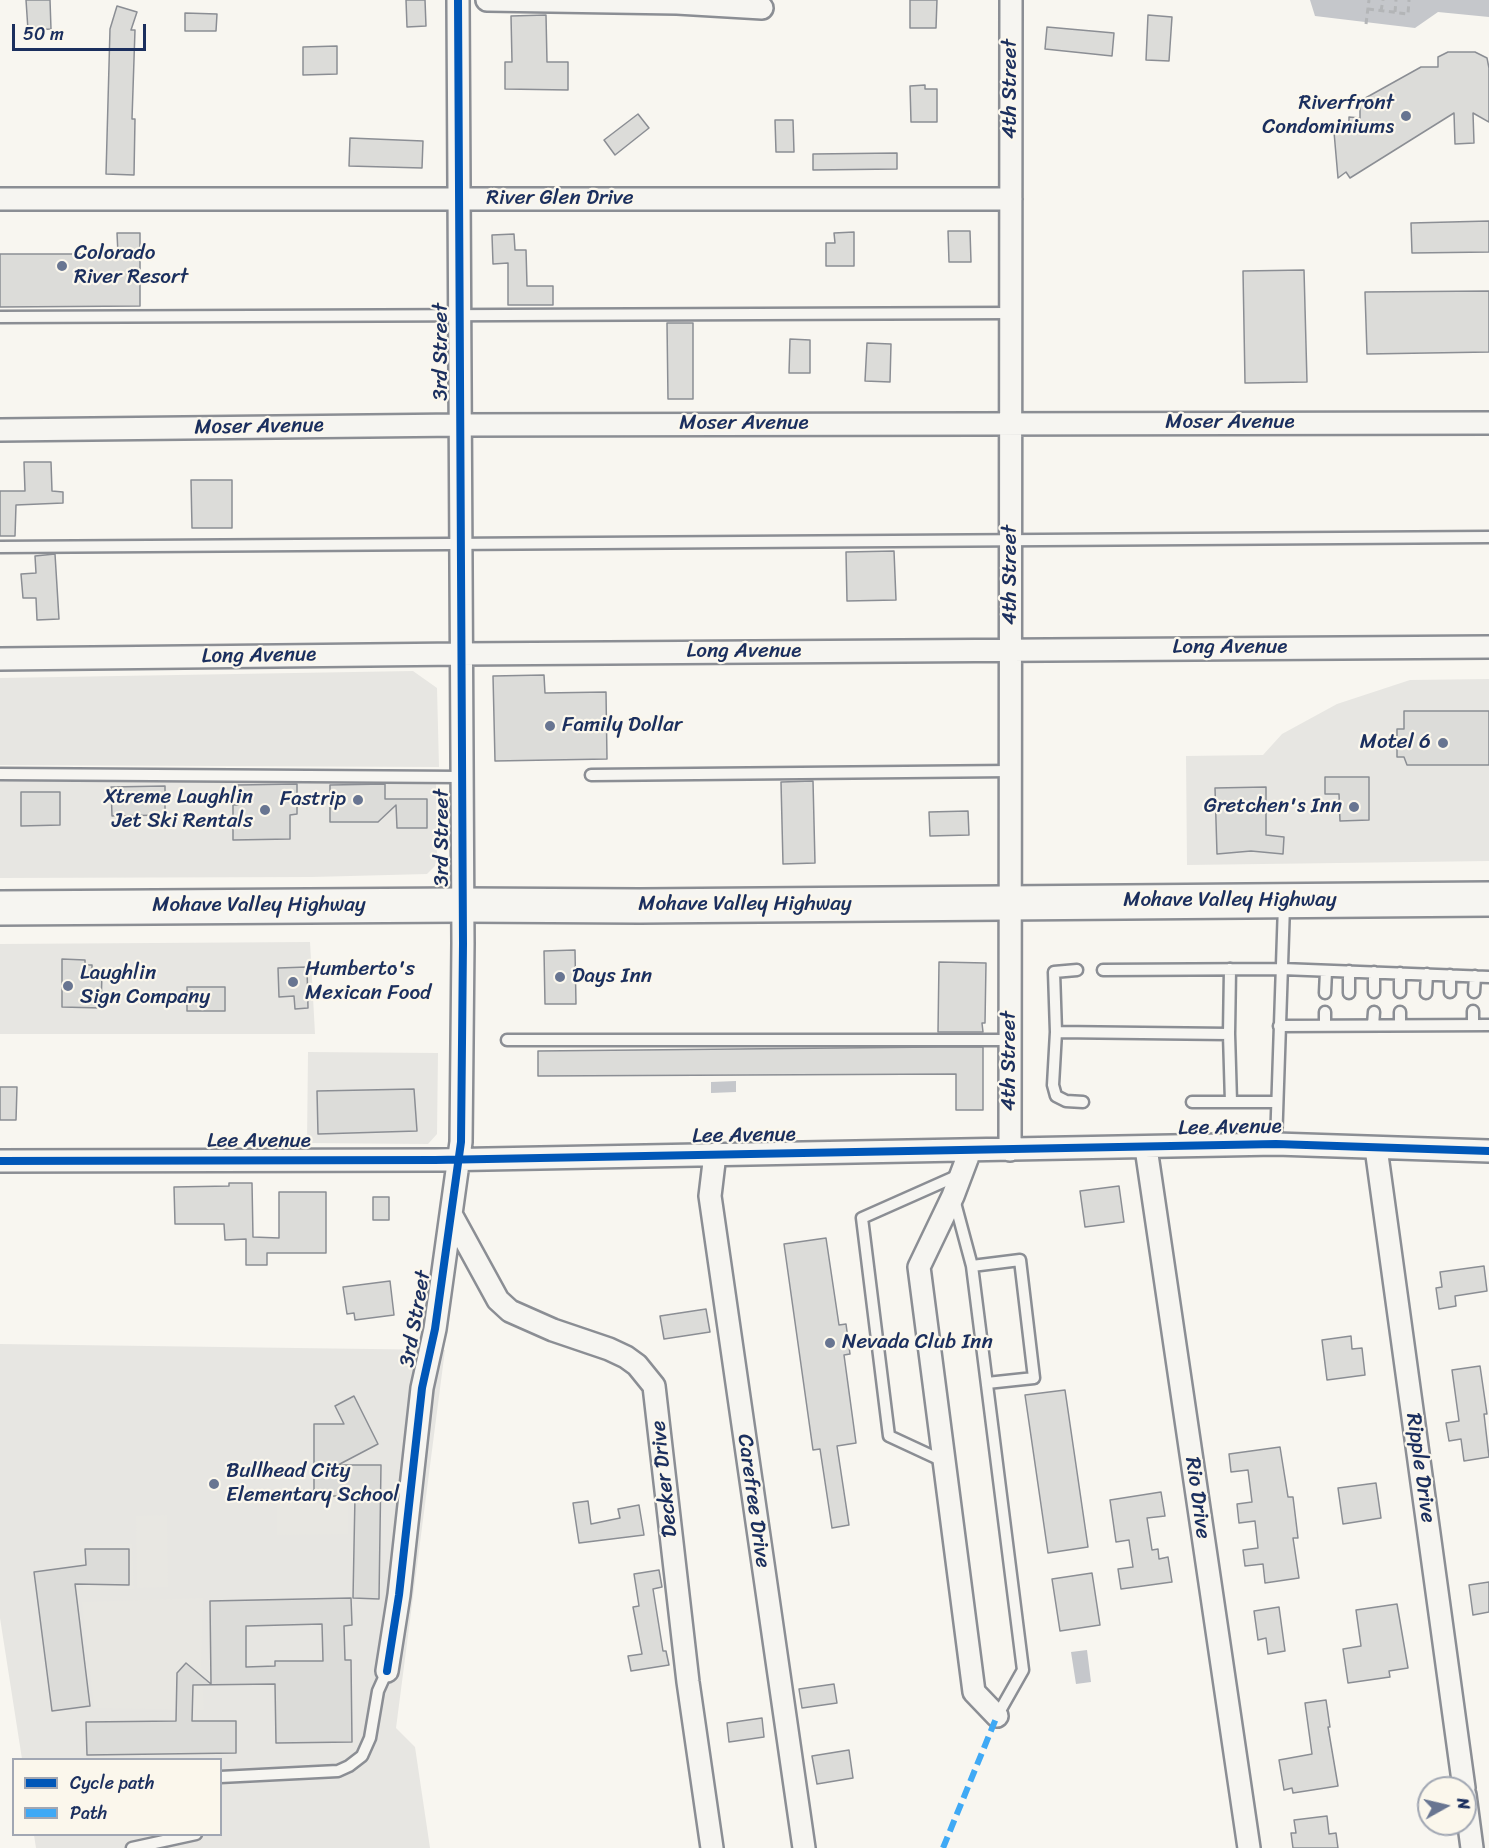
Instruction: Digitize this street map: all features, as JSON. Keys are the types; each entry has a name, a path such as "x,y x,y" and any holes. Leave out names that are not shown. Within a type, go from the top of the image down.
{"highway":[{"name":"Mohave Valley Highway","path":"0,908 640,906 1489,899"}],"street":[{"name":"3rd Street","path":"387,1671 399,1595 422,1388 435,1329 461,1142 458,0"},
{"path":"487,0 677,3 762,8"},
{"name":"4th Street","path":"1010,1150 1011,0"},
{"name":"River Glen Drive","path":"0,199 1011,199"},
{"name":"Moser Avenue","path":"0,430 460,425 1489,423"},
{"name":"Long Avenue","path":"0,659 1489,647"},
{"name":"Lee Avenue","path":"0,1161 458,1160 1276,1144 1489,1151"},
{"name":"Rio Drive","path":"1146,1148 1249,1848"},
{"name":"Ripple Drive","path":"1376,1148 1462,1776"},
{"path":"970,1151 953,1196 919,1267 974,1692 997,1716"},
{"name":"Carefree Drive","path":"715,1154 710,1196 804,1848"},
{"name":"Decker Drive","path":"452,1216 498,1300 510,1311 553,1330 626,1357 637,1365 654,1386 688,1682 712,1848"}],"lane":[{"path":"0,317 1011,312"},
{"path":"0,547 1489,537"},
{"path":"591,775 1011,771"},
{"path":"0,774 461,777"},
{"path":"1276,1144 1284,901"},
{"path":"1230,969 1231,1102"},
{"path":"1103,970 1281,969 1489,976"},
{"path":"1077,970 1054,972 1056,1032 1053,1085 1056,1096 1066,1101 1083,1102"},
{"path":"1325,993 1326,970"},
{"path":"1349,971 1349,993"},
{"path":"1374,972 1374,992"},
{"path":"1400,973 1400,992"},
{"path":"1426,993 1427,974"},
{"path":"1450,975 1450,992"},
{"path":"1474,992 1475,976"},
{"path":"1473,1011 1473,1025"},
{"path":"1325,1012 1325,1025"},
{"path":"1373,1025 1374,1012"},
{"path":"1400,1012 1400,1025"},
{"path":"1450,1012 1450,1025"},
{"path":"1349,1013 1349,1025"},
{"path":"1426,1013 1426,1025"},
{"path":"1279,1026 1489,1025"},
{"path":"1056,1032 1229,1034"},
{"path":"507,1040 1010,1040"},
{"path":"1192,1102 1276,1102"},
{"path":"945,1462 889,1436 862,1218 961,1174"},
{"path":"953,1196 972,1266 1023,1670 997,1716"},
{"path":"972,1266 1020,1260 1034,1378 987,1383"},
{"path":"222,1777 338,1771 349,1766 362,1756 370,1738 378,1691 387,1671"},
{"path":"132,1848 187,1836"}],"path":[{"path":"1366,24 1369,0"},
{"path":"1381,10 1383,0"},
{"path":"1395,12 1396,0"},
{"path":"1368,9 1408,14 1409,0"}],"shaded area":[{"path":"1310,0 1489,0 1489,17 1438,12 1415,28 1315,16"},
{"path":"413,671 437,688 439,767 0,765 0,678"},
{"path":"1489,679 1489,861 1187,865 1186,756 1263,755 1282,734 1337,704 1410,680"},
{"path":"0,779 436,782 437,855 435,866 427,874 312,877 0,878"},
{"path":"310,942 315,1034 0,1034 0,944"},
{"path":"308,1052 438,1053 437,1134 428,1144 307,1143"},
{"path":"736,1081 736,1092 711,1093 711,1082"},
{"name":"Bullhead City Elementary School","path":"0,1344 445,1350 396,1728 415,1747 430,1848 36,1848 34,1836 222,1836 222,1758 22,1758 0,1618"},
{"path":"277,1503 348,1503 348,1534 277,1535"},
{"path":"167,1515 168,1587 137,1588 136,1516"},
{"path":"132,1544 134,1589 83,1590 81,1545"},
{"path":"203,1598 201,1662 204,1710 94,1708 82,1602"},
{"path":"1087,1650 1091,1682 1076,1684 1071,1652"}],"building":[{"path":"26,0 50,0 51,29 28,30"},
{"path":"406,0 425,0 426,26 407,27"},
{"path":"910,0 937,0 936,28 910,28"},
{"path":"117,6 137,12 131,30 135,30 132,119 135,119 134,175 106,174 110,29"},
{"path":"185,13 217,14 216,31 185,31"},
{"path":"546,15 547,62 568,62 568,90 505,89 505,62 512,62 511,16"},
{"path":"1148,15 1172,17 1169,61 1146,60"},
{"path":"1047,27 1114,33 1112,56 1045,49"},
{"path":"337,46 337,74 303,75 303,47"},
{"name":"Riverfront Condominiums","path":"1448,52 1475,52 1487,58 1489,122 1473,113 1474,143 1455,144 1454,113 1350,178 1346,172 1338,178 1334,132 1349,125 1349,117 1360,118 1360,101 1421,67 1438,67 1438,57"},
{"path":"925,85 925,89 937,89 937,122 911,122 910,86"},
{"path":"638,114 649,128 615,155 604,140"},
{"path":"775,120 793,120 794,152 776,152"},
{"path":"350,138 423,141 422,168 349,166"},
{"path":"897,153 897,169 813,170 813,154"},
{"path":"1489,221 1489,252 1412,253 1411,223"},
{"path":"948,231 970,231 971,262 949,262"},
{"path":"854,232 854,266 826,266 826,243 835,243 834,233"},
{"path":"117,233 140,233 140,306 0,307 0,254 118,254"},
{"path":"514,234 515,250 526,250 527,286 553,286 553,305 508,305 508,263 493,264 492,235"},
{"path":"1304,270 1307,382 1245,383 1243,271"},
{"path":"1489,291 1489,352 1367,354 1365,292"},
{"path":"667,323 693,323 693,399 668,399"},
{"path":"790,339 810,340 810,373 789,373"},
{"path":"867,343 891,344 890,382 865,381"},
{"path":"24,462 51,462 52,491 63,492 63,503 16,505 15,536 0,536 0,491 25,491"},
{"path":"191,480 232,480 232,528 192,528"},
{"path":"894,551 896,600 847,601 846,552"},
{"path":"55,554 59,619 37,620 36,598 23,598 21,574 36,573 35,556"},
{"name":"Family Dollar","path":"544,675 545,693 606,692 607,759 495,761 493,676"},
{"name":"Motel 6","path":"1404,711 1489,711 1489,765 1407,765 1404,757 1397,757 1397,729 1404,729"},
{"name":"Gretchen's Inn","path":"1325,777 1369,777 1369,820 1340,821 1339,794 1325,794"},
{"path":"813,781 815,863 783,864 781,782"},
{"name":"Xtreme Laughlin Jet Ski Rentals","path":"297,784 297,814 290,815 290,839 233,840 233,805 238,805 238,785"},
{"name":"Fastrip","path":"385,784 385,799 427,799 427,828 397,828 396,805 378,822 330,822 330,785"},
{"path":"165,786 165,815 112,816 111,787"},
{"path":"1266,787 1266,835 1284,837 1283,854 1251,851 1217,854 1215,788"},
{"path":"21,792 60,792 60,825 21,826"},
{"path":"968,811 969,835 930,836 929,812"},
{"name":"Days Inn","path":"575,950 576,1004 545,1004 544,951"},
{"path":"62,959 85,960 85,965 92,965 92,973 102,973 101,1008 62,1007"},
{"path":"939,962 986,963 983,1032 938,1032"},
{"name":"Humberto's Mexican Food","path":"307,967 308,1008 295,1009 294,996 279,997 278,968"},
{"path":"187,987 225,987 225,1011 187,1011"},
{"path":"983,1047 983,1110 956,1110 956,1074 538,1076 538,1051"},
{"path":"0,1087 17,1087 16,1120 0,1120"},
{"path":"414,1089 417,1131 318,1134 317,1091"},
{"path":"229,1183 252,1183 253,1237 279,1238 279,1192 326,1192 326,1253 267,1253 267,1265 246,1265 246,1239 225,1240 224,1224 175,1224 174,1187 229,1186"},
{"path":"1119,1186 1124,1222 1085,1227 1080,1191"},
{"path":"373,1197 389,1197 389,1220 373,1220"},
{"path":"826,1238 839,1325 846,1324 850,1354 844,1355 856,1443 837,1446 849,1525 832,1528 820,1449 813,1450 784,1244"},
{"path":"1484,1266 1487,1291 1455,1296 1456,1306 1439,1309 1436,1288 1442,1287 1440,1272"},
{"path":"390,1281 394,1315 355,1320 354,1313 347,1314 343,1287"},
{"path":"706,1309 710,1332 664,1339 660,1316"},
{"path":"1351,1336 1352,1349 1362,1348 1365,1375 1327,1380 1322,1340"},
{"path":"1480,1366 1487,1414 1484,1414 1489,1457 1464,1461 1461,1439 1449,1441 1446,1423 1459,1421 1452,1370"},
{"path":"1065,1390 1088,1547 1048,1553 1025,1395"},
{"path":"354,1396 378,1444 338,1465 381,1465 379,1599 353,1598 355,1496 314,1496 314,1424 344,1424 335,1406"},
{"path":"1280,1447 1288,1497 1293,1497 1298,1538 1293,1538 1299,1578 1265,1583 1263,1564 1245,1566 1243,1550 1258,1548 1255,1521 1239,1523 1237,1504 1252,1502 1248,1470 1231,1472 1229,1454"},
{"path":"1376,1483 1381,1518 1343,1524 1338,1488"},
{"path":"1161,1492 1165,1516 1147,1518 1152,1550 1158,1549 1159,1559 1168,1557 1172,1582 1121,1589 1118,1569 1133,1567 1129,1540 1116,1542 1110,1500"},
{"path":"588,1501 591,1524 620,1518 618,1509 639,1505 644,1535 579,1543 573,1503"},
{"path":"85,1549 129,1549 129,1585 75,1584 90,1706 52,1711 34,1572 86,1565"},
{"path":"659,1570 662,1587 653,1589 663,1651 666,1651 669,1665 631,1671 628,1656 642,1654 633,1607 639,1606 634,1574"},
{"path":"1092,1573 1100,1625 1060,1631 1052,1579"},
{"path":"1489,1582 1489,1612 1473,1615 1469,1585"},
{"path":"351,1598 352,1625 344,1626 345,1660 351,1660 352,1742 276,1743 275,1684 193,1685 192,1721 236,1721 236,1753 87,1755 86,1722 176,1721 177,1673 186,1663 211,1684 210,1601","holes":["322,1624 323,1661 275,1661 275,1666 246,1667 246,1626"]},
{"path":"1397,1604 1408,1668 1389,1671 1390,1677 1348,1683 1343,1649 1361,1646 1356,1610"},
{"path":"1279,1607 1285,1651 1268,1654 1266,1638 1258,1640 1254,1611"},
{"path":"834,1684 837,1703 802,1708 799,1689"},
{"path":"1326,1700 1338,1786 1293,1793 1292,1788 1284,1790 1279,1760 1312,1754 1305,1703"},
{"path":"762,1718 764,1737 729,1742 727,1723"},
{"path":"849,1750 853,1778 817,1784 812,1756"},
{"path":"1327,1816 1329,1834 1336,1833 1338,1848 1293,1848 1291,1833 1296,1833 1294,1820"}],"marked path":[{"path":"943,1848 997,1716"}],"cycle path":[{"path":"387,1671 399,1595 422,1388 435,1329 461,1142 463,943 458,0"},
{"path":"0,1161 435,1160 1276,1144 1489,1151"}],"place":[{"name":"Riverfront Condominiums","path":"1406,116"},
{"name":"Colorado River Resort","path":"62,266"},
{"name":"Family Dollar","path":"550,726"},
{"name":"Motel 6","path":"1443,743"},
{"name":"Fastrip","path":"358,800"},
{"name":"Gretchen's Inn","path":"1354,807"},
{"name":"Xtreme Laughlin Jet Ski Rentals","path":"265,810"},
{"name":"Days Inn","path":"560,977"},
{"name":"Humberto's Mexican Food","path":"293,982"},
{"name":"Laughlin Sign Company","path":"68,986"},
{"name":"Nevada Club Inn","path":"830,1343"},
{"name":"Bullhead City Elementary School","path":"214,1484"}]}
